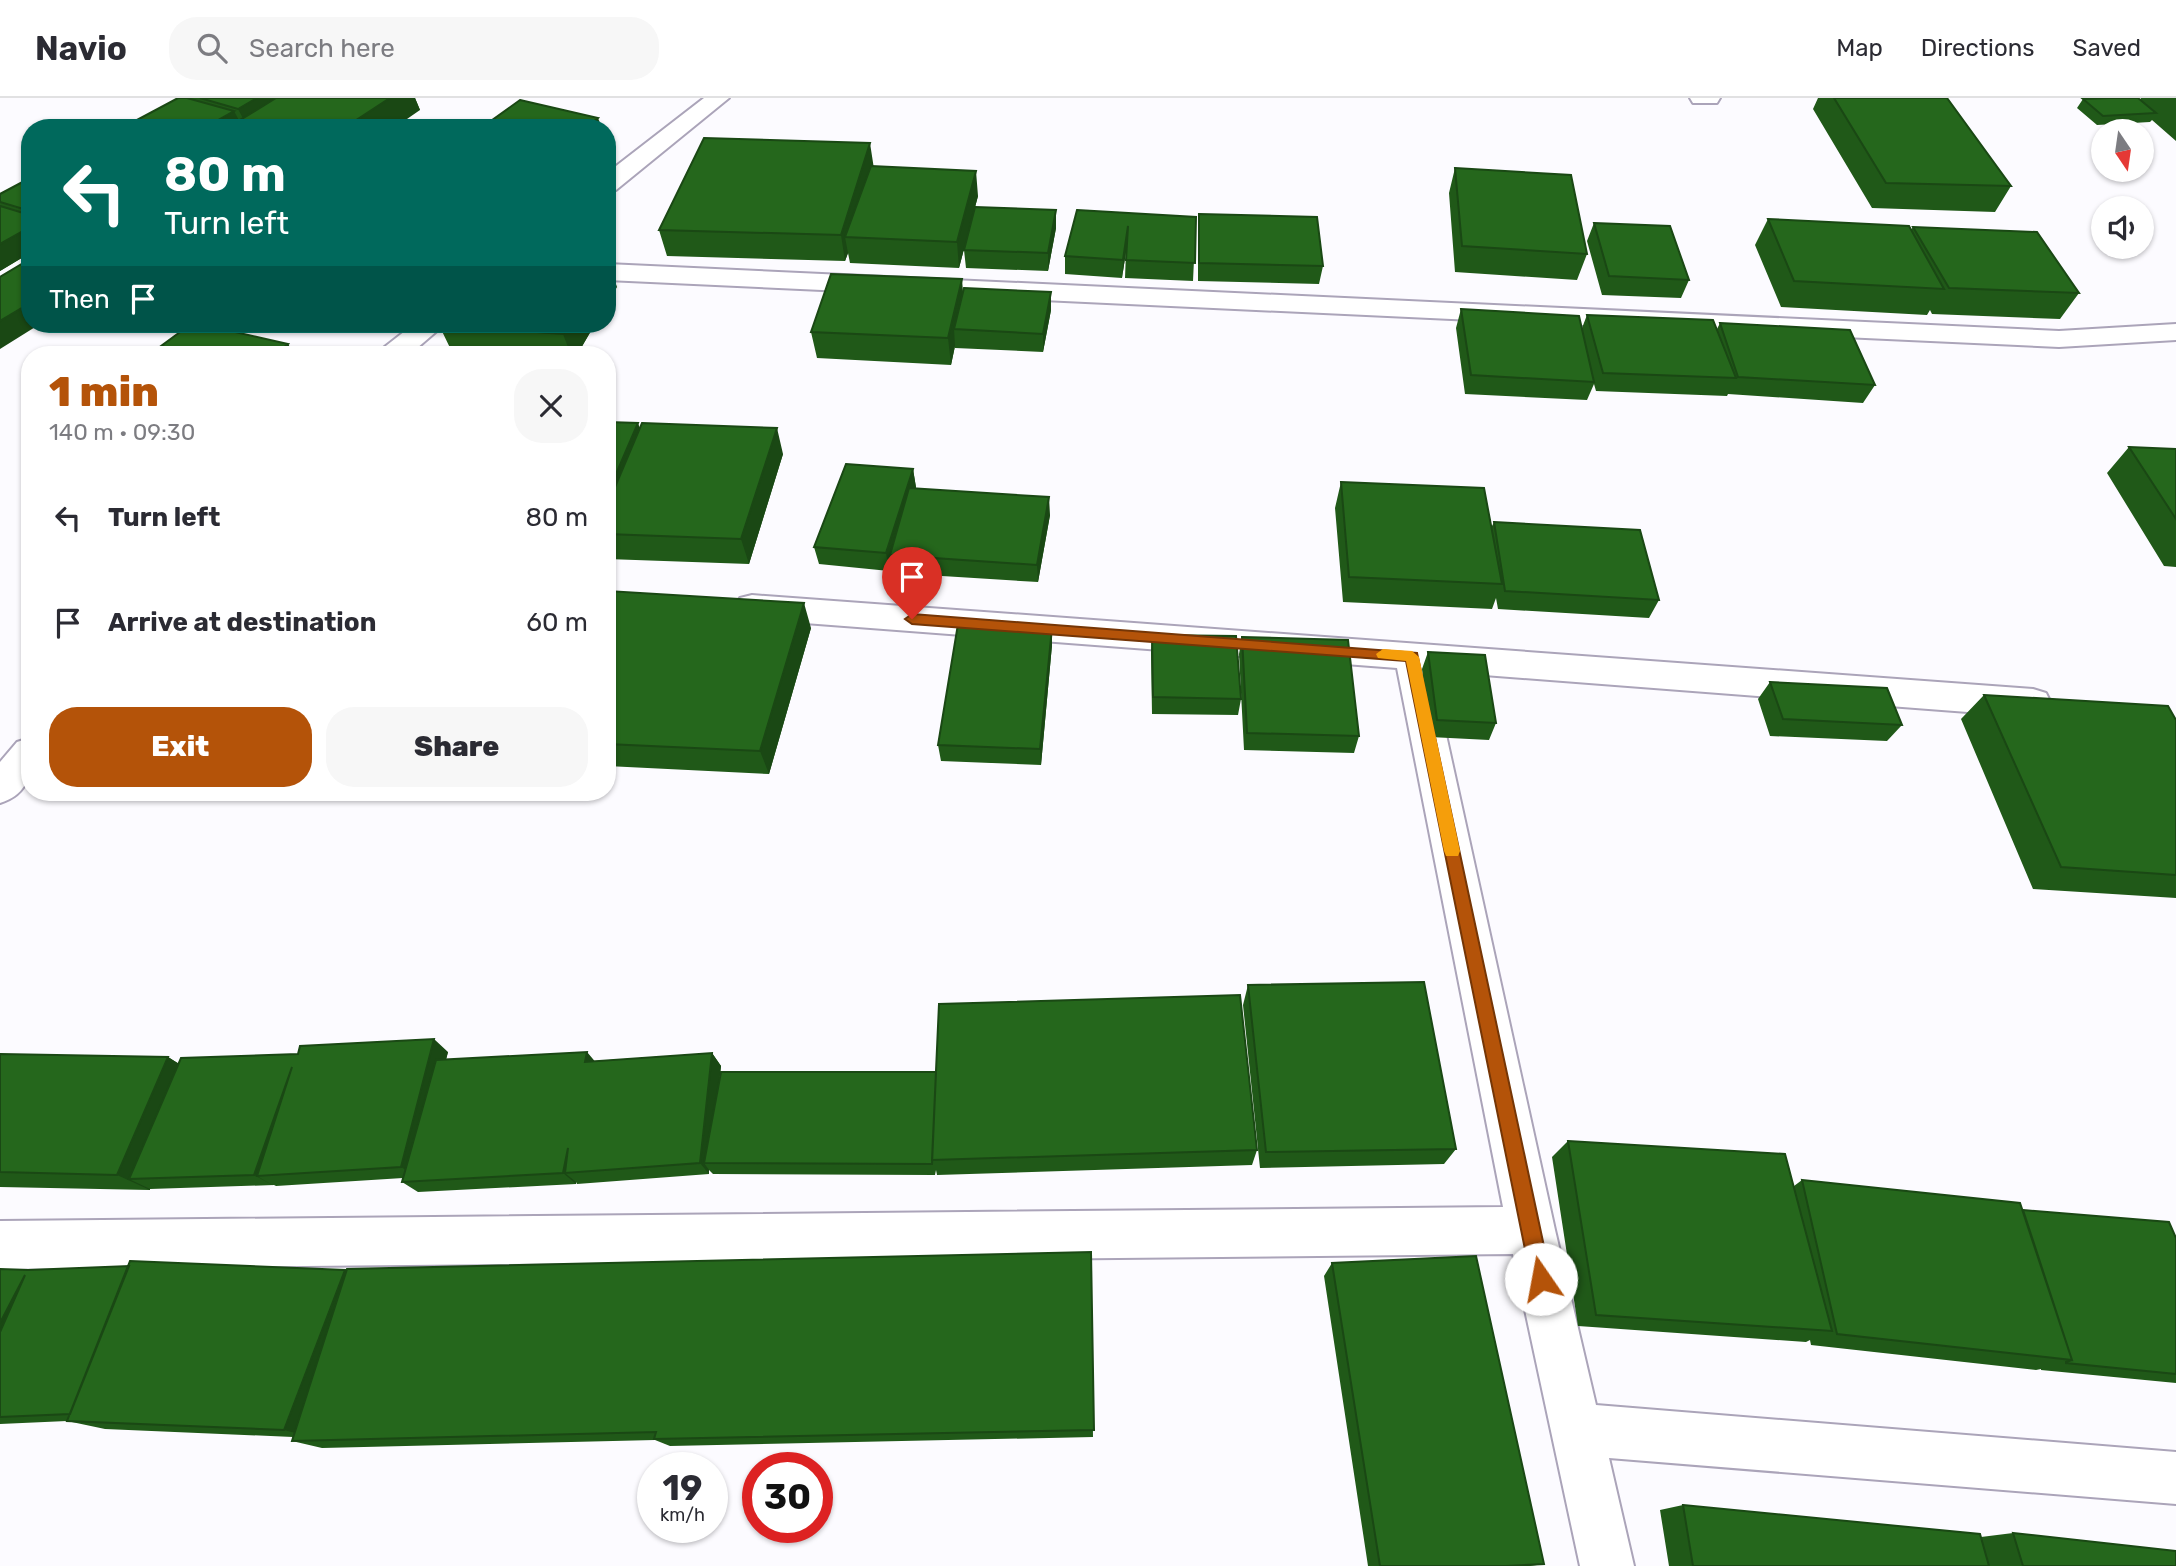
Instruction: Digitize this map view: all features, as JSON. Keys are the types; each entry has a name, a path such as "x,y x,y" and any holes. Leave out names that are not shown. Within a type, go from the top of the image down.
{"street":[{"path":"616,178 718,98"},
{"path":"1701,98 1709,98"},
{"path":"616,272 2059,339 2176,332"},
{"path":"403,346 420,333"},
{"path":"718,605 2065,705"},
{"path":"1412,657 1531,1230 1607,1566"},
{"path":"0,788 21,763"},
{"path":"0,1244 1531,1230"},
{"path":"1574,1429 2176,1478"}],"building":[{"path":"178,98 234,111 220,119 139,119"},
{"path":"200,98 257,98 238,109"},
{"path":"276,98 390,98 358,119 242,119"},
{"path":"1834,98 1947,98 2011,186 1886,183"},
{"path":"2138,98 2156,113 2103,116 2083,99"},
{"path":"520,100 598,118 597,119 494,119"},
{"path":"704,138 870,143 841,235 659,230"},
{"path":"871,166 976,171 957,242 845,237"},
{"path":"1455,168 1571,175 1587,254 1462,246"},
{"path":"21,183 21,208 0,202 0,194"},
{"path":"0,206 21,212 21,232 0,244"},
{"path":"975,207 1056,210 1048,253 964,250"},
{"path":"1077,210 1196,217 1195,263 1126,260 1128,226 1123,260 1065,256"},
{"path":"1199,214 1317,217 1323,266 1199,263"},
{"path":"1768,219 1909,226 1944,289 1794,281"},
{"path":"1594,223 1670,226 1689,280 1609,276"},
{"path":"1913,227 2037,232 2079,293 1949,288"},
{"path":"21,264 21,308 0,321 0,277"},
{"path":"831,274 962,279 948,338 811,332"},
{"path":"964,288 1051,292 1043,334 954,329"},
{"path":"1461,309 1579,316 1594,382 1471,375"},
{"path":"1587,315 1713,320 1736,378 1603,373"},
{"path":"1720,323 1850,330 1875,385 1738,377"},
{"path":"179,333 240,333 288,344 285,346 161,346"},
{"path":"616,422 638,423 616,474"},
{"path":"642,423 777,428 741,539 616,534 616,485"},
{"path":"2129,447 2176,449 2176,519"},
{"path":"846,464 913,469 886,553 814,547"},
{"path":"1341,482 1484,488 1502,584 1349,577"},
{"path":"909,488 1049,497 1037,565 890,555"},
{"path":"1494,522 1640,530 1659,600 1505,591"},
{"path":"616,592 804,603 760,751 616,744"},
{"path":"958,624 1052,628 1040,749 938,745"},
{"path":"1152,635 1236,636 1241,699 1153,697"},
{"path":"1242,637 1348,640 1359,736 1247,733"},
{"path":"1428,652 1485,655 1496,723 1437,720"},
{"path":"1770,682 1887,688 1902,725 1783,719"},
{"path":"1984,695 2168,706 2176,720 2176,875 2061,867"},
{"path":"1424,982 1456,1149 1266,1152 1248,985"},
{"path":"1240,995 1257,1150 932,1160 939,1004"},
{"path":"434,1039 401,1167 257,1176 292,1067 254,1175 129,1179 181,1058 298,1054 300,1046"},
{"path":"587,1052 585,1062 712,1053 700,1163 565,1173 568,1148 563,1173 402,1182 436,1060"},
{"path":"0,1054 168,1057 117,1175 0,1172"},
{"path":"721,1072 936,1072 932,1164 704,1163"},
{"path":"1568,1141 1785,1154 1832,1331 1596,1315"},
{"path":"1802,1180 2020,1203 2072,1360 1837,1334"},
{"path":"2023,1210 2169,1222 2176,1238 2176,1374 2066,1363 2072,1360"},
{"path":"1091,1252 1094,1430 654,1439 656,1432 292,1441 347,1269"},
{"path":"1476,1256 1544,1564 1380,1566 1332,1263"},
{"path":"130,1261 345,1270 284,1430 67,1421"},
{"path":"129,1266 70,1414 0,1417 0,1332 25,1275 0,1323 0,1269"},
{"path":"1683,1505 1980,1534 1989,1566 1693,1566"},
{"path":"2013,1533 2176,1551 2176,1566 2023,1566"}],"slow traffic":[{"path":"1383,654 1412,657 1452,851"}],"route":[{"path":"912,619 1412,657 1541,1279"}]}
